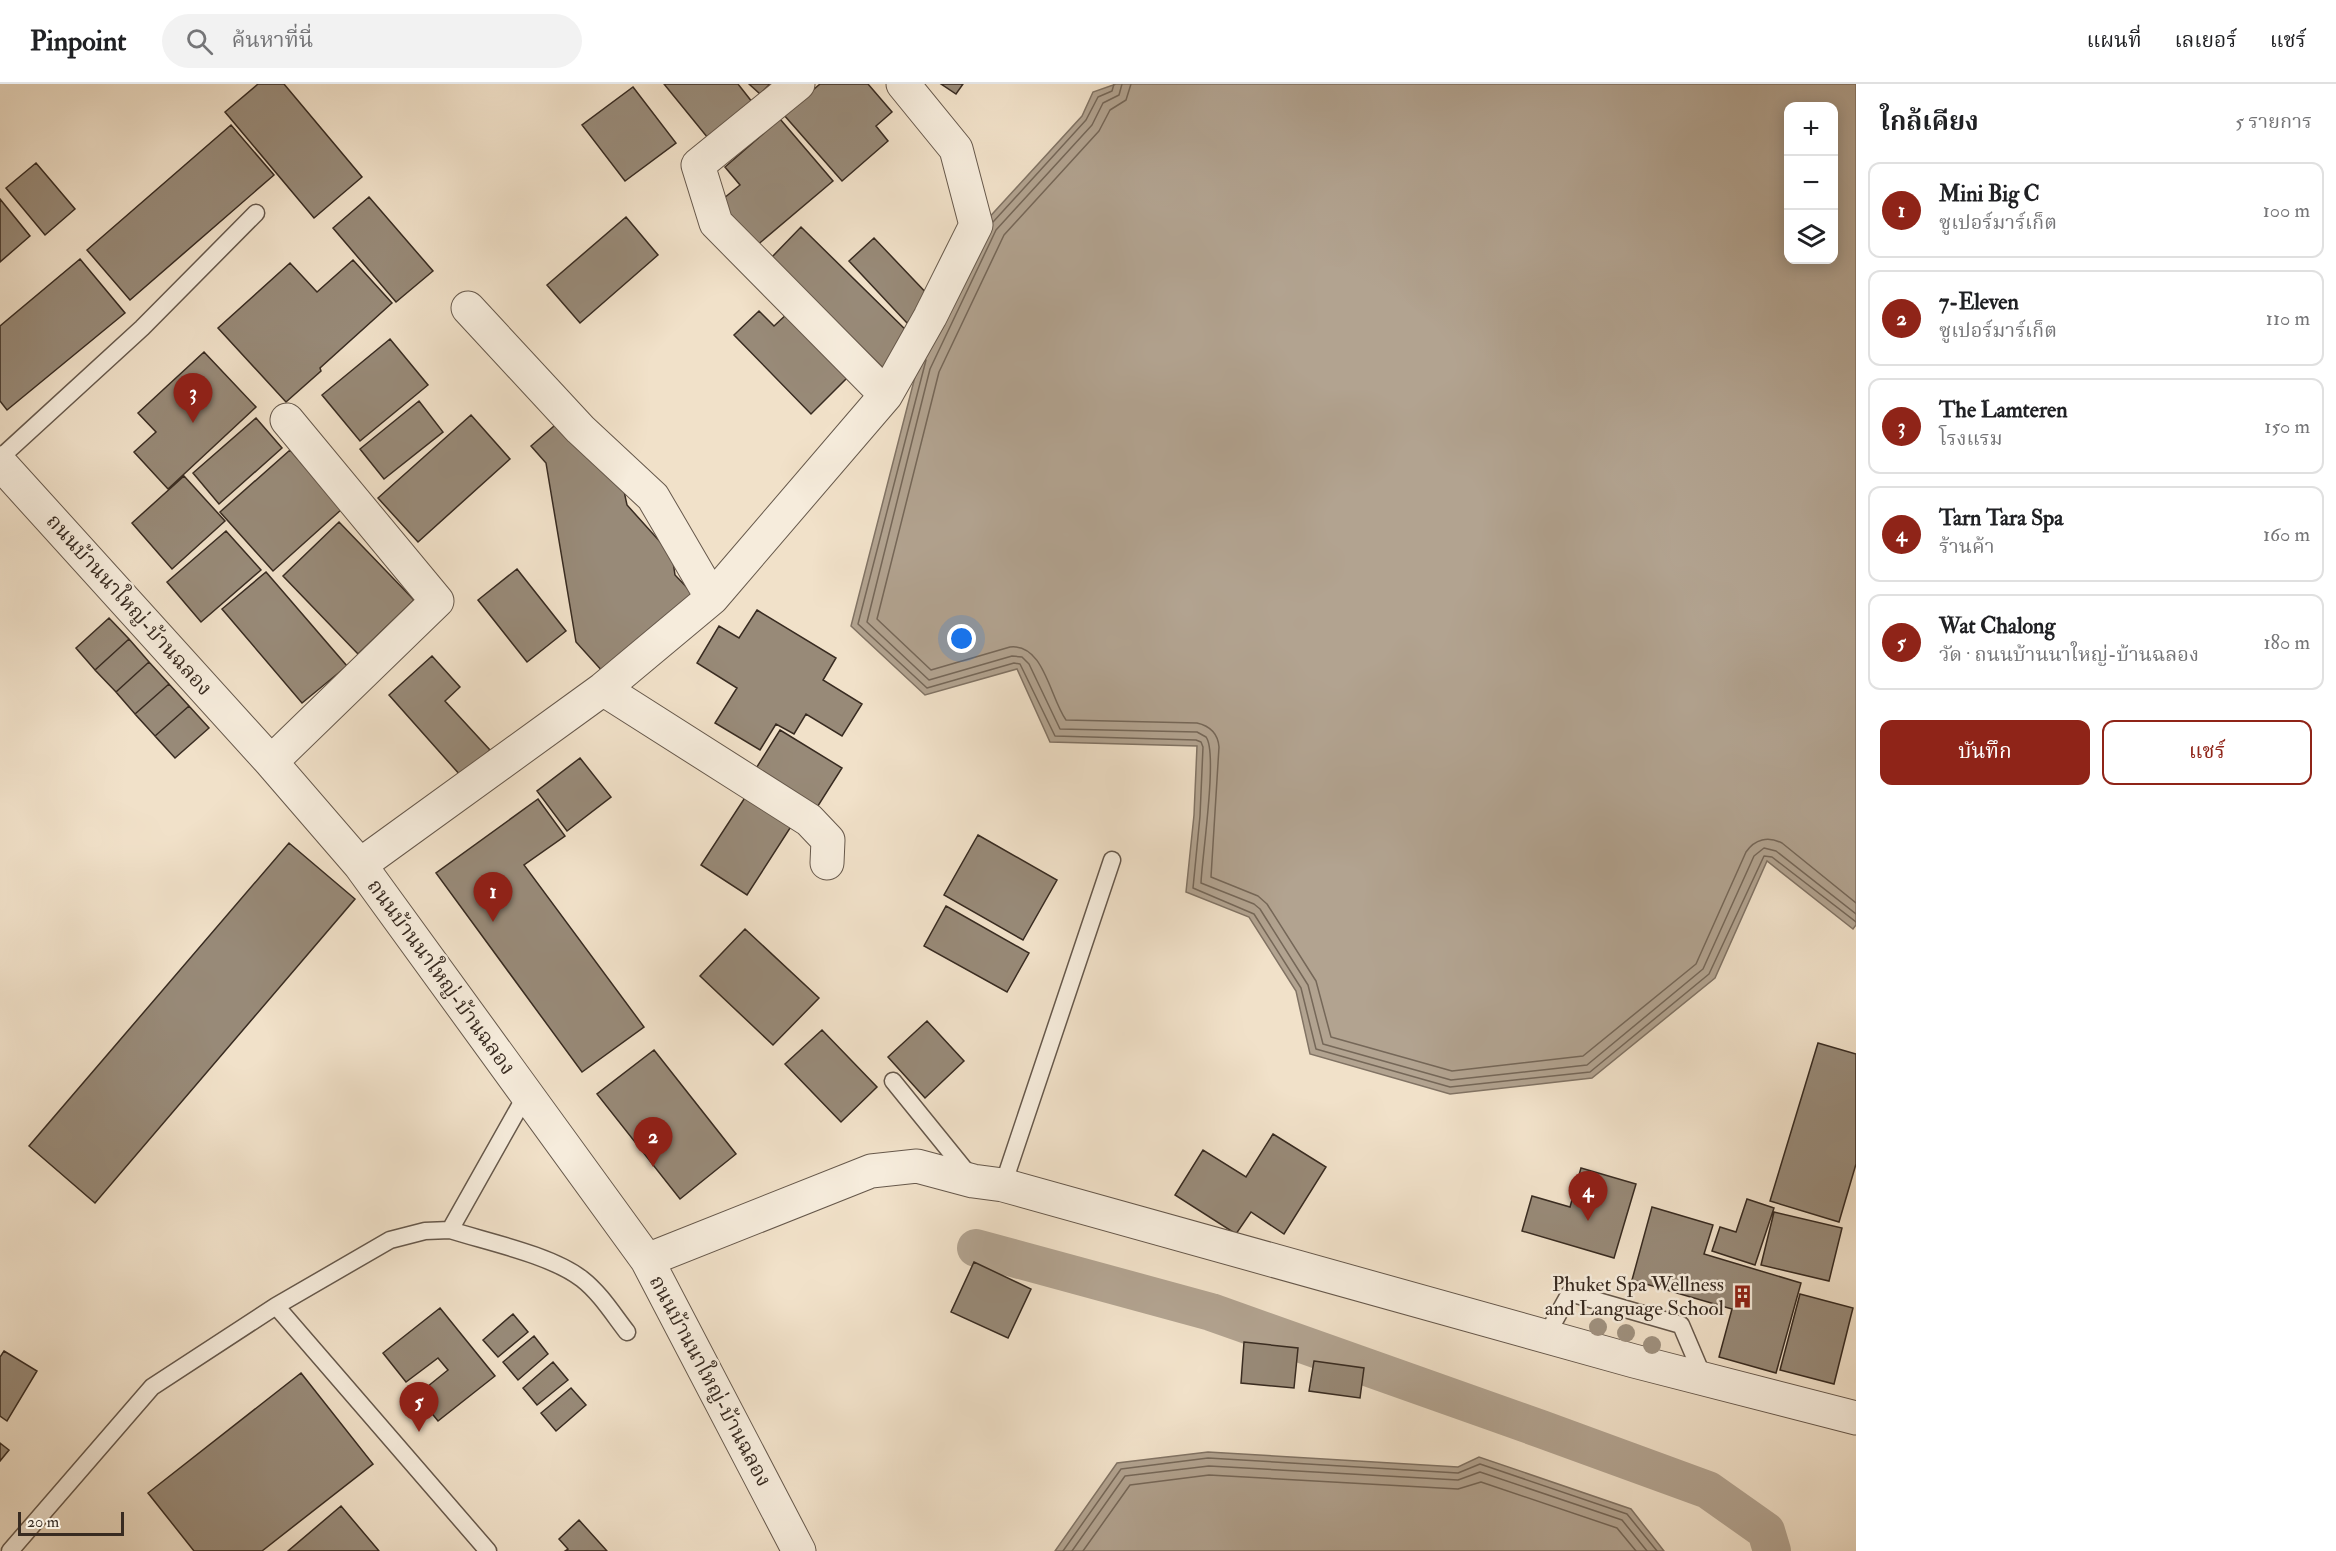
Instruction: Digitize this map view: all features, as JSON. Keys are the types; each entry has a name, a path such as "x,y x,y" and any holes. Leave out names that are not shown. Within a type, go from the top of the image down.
{"street":[{"path":"798,84 698,165 716,223 886,395"},
{"path":"360,865 603,689 712,598 886,395 930,317 976,225 956,149 903,84"},
{"path":"468,308 580,429 653,497 712,598"},
{"path":"271,762 436,601 287,420"},
{"name":"ถนนบ้านนาใหญ่-บ้านฉลอง","path":"0,463 271,762 360,865 647,1260 799,1551"},
{"path":"603,689 809,820 828,840 827,863"},
{"path":"647,1260 871,1171 917,1166 988,1183 1704,1379 1856,1418"}],"lane":[{"path":"0,458 142,328 256,213"},
{"path":"893,1081 988,1183 1112,860"},
{"path":"450,1230 526,1095"},
{"path":"10,1551 152,1387 276,1306 390,1240 425,1231 450,1230 556,1263 582,1279 599,1295 627,1332"},
{"path":"1546,1336 1570,1293 1681,1325 1704,1379"},
{"path":"276,1306 488,1551"}],"water":[{"path":"1116,84 1856,84 1856,925 1853,929 1767,861 1715,978 1592,1078 1450,1094 1310,1054 1296,991 1249,917 1186,892 1194,815 1197,746 1050,742 1017,669 925,695 851,626 918,365 985,222 1082,116 1093,92"},
{"path":"1208,1452 1458,1467 1479,1457 1631,1509 1664,1551 1055,1551 1117,1463"}],"building":[{"path":"258,84 284,84 362,177 314,218 225,112"},
{"path":"664,84 738,84 756,107 712,143"},
{"path":"749,84 770,84 760,94"},
{"path":"820,84 868,84 892,112 876,126 888,141 842,181 784,115"},
{"path":"941,84 963,84 956,94"},
{"path":"633,87 676,143 625,181 582,125"},
{"path":"780,119 833,181 755,247 718,203 740,185 725,167"},
{"path":"231,125 274,175 130,300 87,250"},
{"path":"36,163 75,209 45,235 6,188"},
{"path":"369,197 433,271 396,302 333,228"},
{"path":"0,199 30,236 0,262"},
{"path":"626,217 658,255 580,323 547,285"},
{"path":"801,227 914,338 884,369 771,258"},
{"path":"874,238 932,299 907,323 849,261"},
{"path":"80,259 125,313 7,410 0,401 0,326"},
{"path":"353,260 392,303 286,402 218,328 290,263 317,292"},
{"path":"759,311 774,326 788,313 849,376 811,414 734,335"},
{"path":"390,339 428,385 360,441 322,395"},
{"path":"204,352 256,407 168,489 134,452 156,432 138,413"},
{"path":"419,401 443,432 384,479 360,449"},
{"path":"471,415 510,459 418,542 378,498"},
{"path":"256,418 282,448 219,504 193,473"},
{"path":"561,420 624,491 627,505 672,555 675,575 693,594 604,673 576,642 546,463 531,446"},
{"path":"290,450 342,509 273,571 220,512"},
{"path":"184,476 225,521 172,569 132,523"},
{"path":"339,522 414,600 358,654 283,576"},
{"path":"226,531 261,570 201,622 167,582"},
{"path":"517,569 566,631 527,662 478,600"},
{"path":"266,572 347,666 302,703 222,609"},
{"path":"757,610 836,658 823,680 862,704 842,736 806,714 794,734 776,724 760,750 715,723 737,688 697,663 719,626 739,638"},
{"path":"109,618 129,639 95,670 76,648"},
{"path":"129,639 149,662 116,692 95,670"},
{"path":"432,656 460,687 445,701 490,750 461,776 389,695"},
{"path":"149,662 169,684 135,714 116,692"},
{"path":"169,684 189,706 155,736 135,714"},
{"path":"189,706 209,728 175,758 155,736"},
{"path":"780,730 842,768 816,809 755,770"},
{"path":"580,758 611,797 567,831 537,791"},
{"path":"746,796 792,825 747,895 701,865"},
{"path":"538,799 565,836 524,865 644,1027 582,1072 436,873"},
{"path":"978,835 1057,880 1023,940 944,895"},
{"path":"289,843 355,899 95,1203 29,1146"},
{"path":"946,906 1029,953 1007,992 924,946"},
{"path":"745,929 819,998 773,1045 700,976"},
{"path":"927,1021 964,1061 925,1098 888,1057"},
{"path":"822,1030 877,1087 841,1122 785,1064"},
{"path":"1818,1043 1856,1054 1856,1164 1839,1222 1770,1201"},
{"path":"654,1050 736,1154 680,1199 597,1094"},
{"path":"1273,1134 1326,1167 1284,1234 1251,1212 1236,1234 1175,1195 1203,1150 1246,1177"},
{"path":"1581,1168 1636,1184 1614,1258 1522,1231 1532,1196 1570,1207"},
{"path":"1747,1199 1774,1208 1755,1265 1712,1251 1720,1227 1736,1232"},
{"name":"Phuket Spa Wellness and Language School","path":"1652,1207 1713,1225 1704,1254 1801,1283 1776,1373 1719,1357 1732,1309 1632,1280"},
{"path":"1774,1212 1842,1228 1829,1281 1761,1265"},
{"path":"974,1262 1031,1289 1008,1338 951,1312"},
{"path":"1800,1294 1853,1308 1834,1384 1780,1370"},
{"path":"440,1308 495,1376 438,1421 417,1395 448,1370 438,1358 406,1382 383,1353"},
{"path":"513,1314 528,1332 498,1357 483,1340"},
{"path":"534,1336 548,1354 518,1380 503,1362"},
{"path":"1244,1342 1298,1348 1294,1388 1241,1383"},
{"path":"4,1351 37,1371 7,1421 0,1416 0,1357"},
{"path":"1314,1361 1364,1368 1360,1398 1309,1391"},
{"path":"553,1362 568,1380 537,1405 523,1388"},
{"path":"301,1373 373,1464 262,1551 194,1551 148,1493"},
{"path":"571,1388 586,1405 556,1431 541,1413"},
{"path":"0,1443 9,1450 0,1461"},
{"path":"341,1506 379,1551 288,1551"},
{"path":"579,1520 607,1551 565,1551 568,1549 559,1539"}],"waterway":[{"path":"976,1248 1211,1312 1708,1490 1766,1531 1772,1551"}],"place":[{"name":"The Lamteren","path":"193,423"},
{"name":"Mini Big C","path":"493,922"},
{"name":"7-Eleven","path":"653,1167"},
{"name":"Tarn Tara Spa","path":"1588,1221"},
{"name":"Phuket Spa Wellness and Language School","path":"1742,1296"},
{"name":"Wat Chalong","path":"419,1432"}]}
